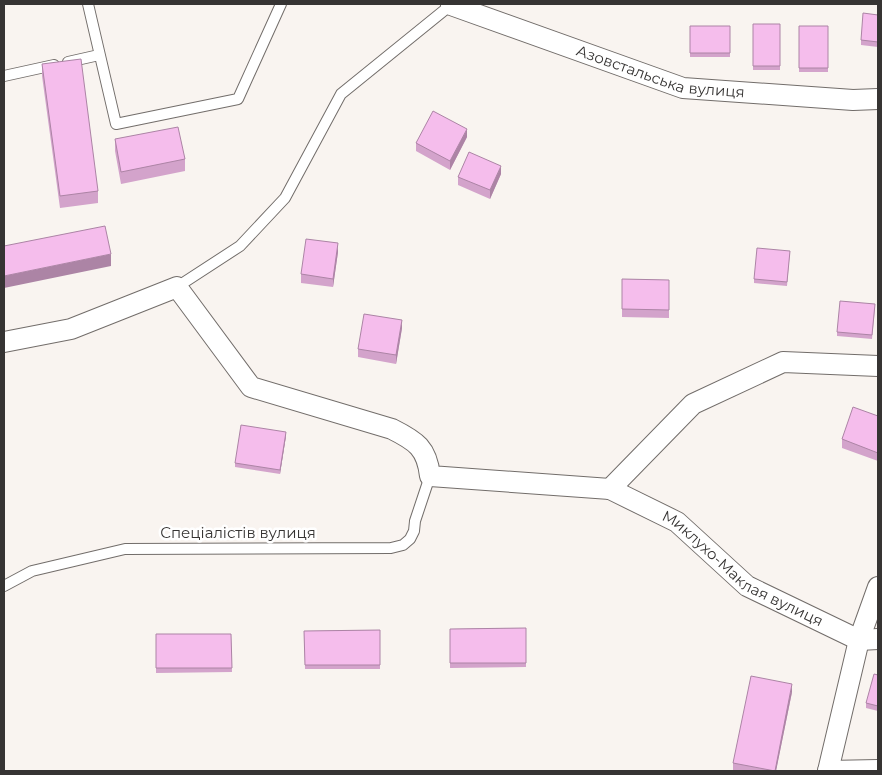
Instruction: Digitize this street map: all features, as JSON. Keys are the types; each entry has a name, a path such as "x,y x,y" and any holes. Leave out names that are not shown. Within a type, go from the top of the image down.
{"street":[{"name":"Азовстальська вулиця","path":"451,5 683,88 852,100 878,99"},
{"path":"4,342 71,330 177,287 251,387 392,429 408,437 421,449 428,461 430,476 610,489 693,404 783,362 878,366"},
{"name":"Миклухо-Маклая вулиця","path":"610,489 678,522 747,586 869,640"},
{"path":"878,586 869,640 828,771 878,770"}],"lane":[{"path":"88,4 116,124 238,99 281,4"},
{"path":"177,287 240,246 285,198 341,94 451,5"},
{"path":"4,76 100,55"},
{"name":"Спеціалістів вулиця","path":"4,586 32,571 125,549 391,548 403,545 410,539 414,531 414,521 430,476"}],"building":[{"path":"863,13 878,15 878,42 861,40"},
{"path":"753,24 780,24 780,66 753,66"},
{"path":"690,26 730,26 730,53 690,53"},
{"path":"799,26 828,26 828,68 799,68"},
{"path":"81,59 98,191 60,196 42,64"},
{"path":"433,111 467,129 450,161 416,143"},
{"path":"178,127 185,159 121,172 115,139"},
{"path":"469,152 501,166 490,190 458,177"},
{"path":"105,226 111,254 4,276 4,246"},
{"path":"306,239 338,243 333,279 301,274"},
{"path":"757,248 790,251 787,282 754,279"},
{"path":"622,279 669,280 669,310 622,309"},
{"path":"840,301 875,304 872,335 837,332"},
{"path":"364,314 402,320 396,355 358,349"},
{"path":"853,407 878,416 878,453 842,439"},
{"path":"241,425 286,432 280,470 235,463"},
{"path":"526,628 526,663 450,663 450,629"},
{"path":"380,630 380,665 305,665 304,631"},
{"path":"156,634 231,634 232,668 156,668"},
{"path":"874,674 878,675 878,706 866,703"},
{"path":"751,676 792,684 775,771 733,763"}]}
